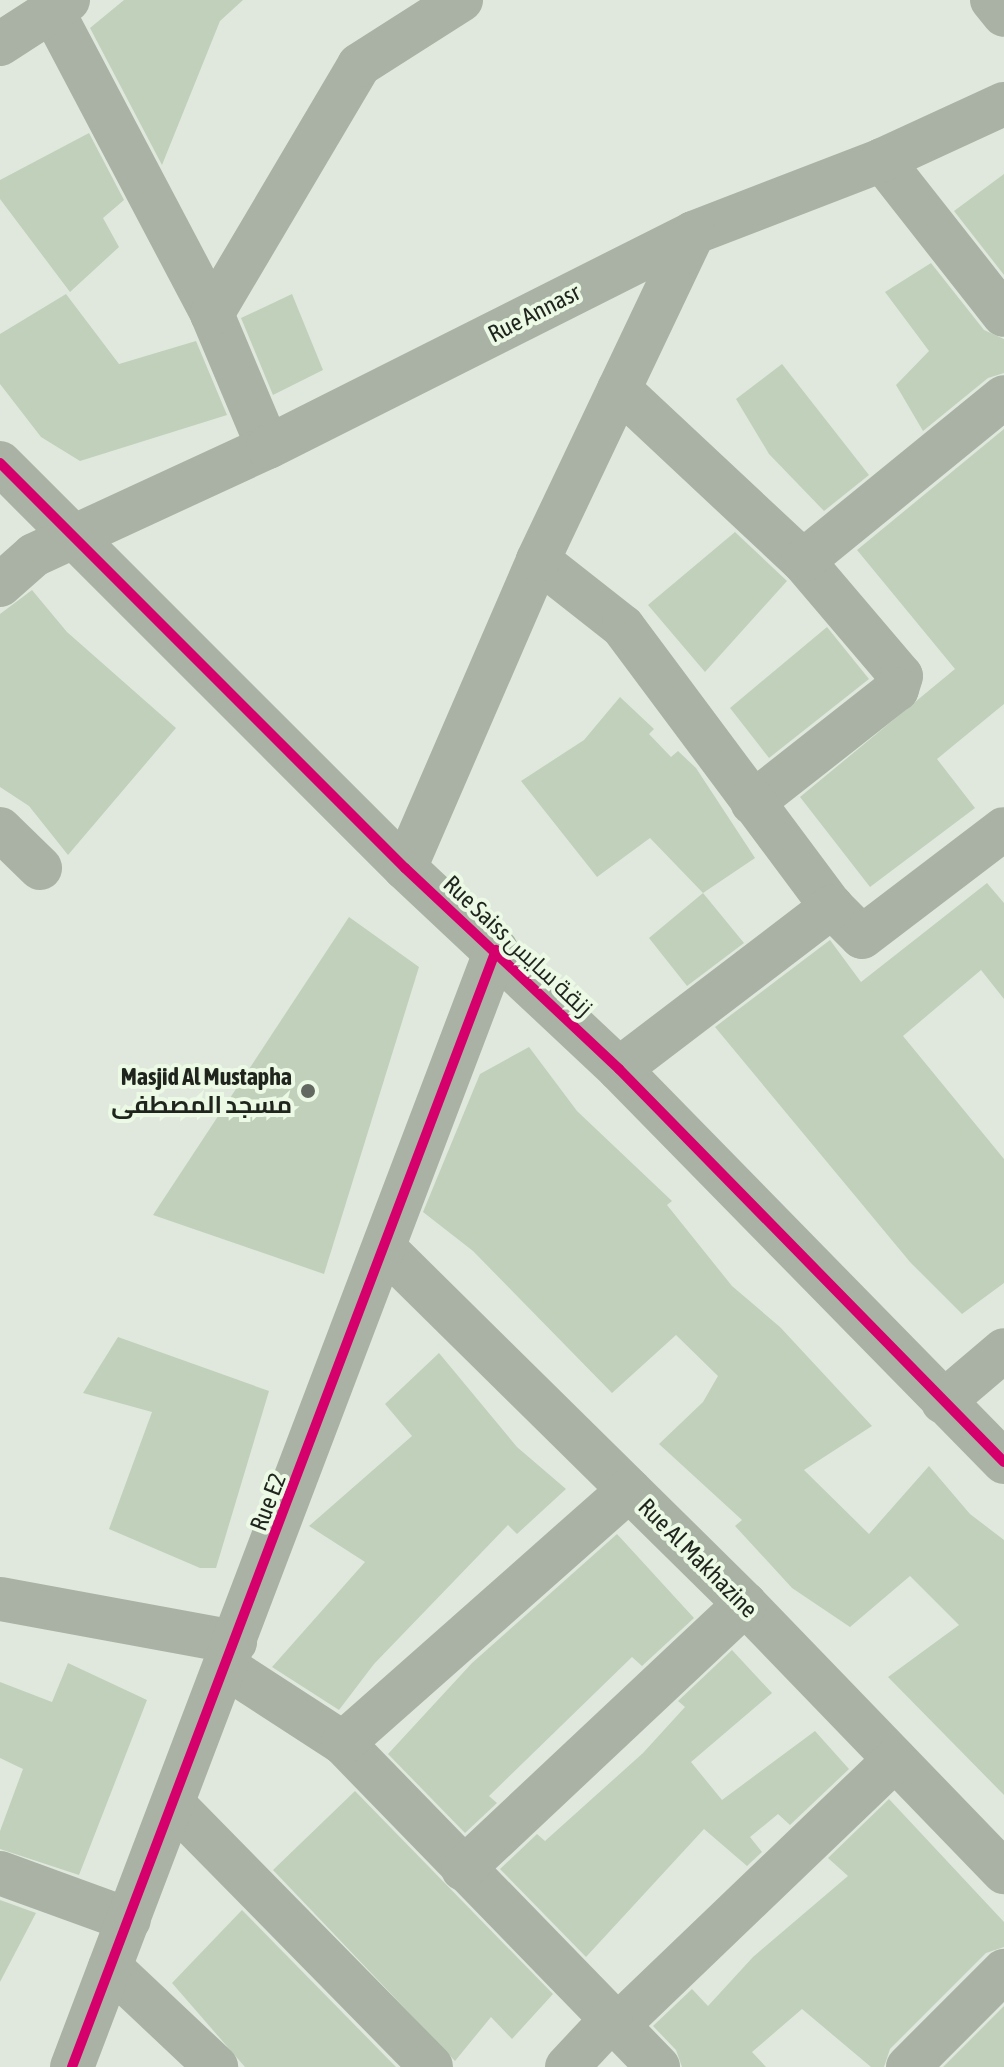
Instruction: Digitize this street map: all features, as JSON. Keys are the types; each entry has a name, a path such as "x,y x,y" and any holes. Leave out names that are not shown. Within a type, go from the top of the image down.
{"street":[{"path":"212,314 359,65 461,0"},
{"path":"992,0 1004,15"},
{"path":"0,44 60,5 212,314 268,447"},
{"name":"Rue Annasr","path":"0,585 34,555 73,542 268,447 693,233 882,160 1004,104"},
{"path":"882,160 1004,315"},
{"path":"405,868 538,560 693,233"},
{"path":"619,389 803,561 901,676 897,689 752,803"},
{"path":"803,561 1004,397"},
{"name":"Rue Saiss زنقة سايس","path":"0,463 73,542 405,868 496,950 619,1069 1004,1462"},
{"path":"538,560 623,627 832,907 862,937 999,845"},
{"path":"0,829 40,868"},
{"path":"619,1069 832,907"},
{"name":"Rue E2","path":"72,2067 386,1250 496,950"},
{"name":"Rue Al Makhazine","path":"386,1250 745,1604 1004,1872"},
{"path":"943,1402 1004,1350"},
{"path":"343,1743 629,1490"},
{"path":"0,1599 230,1654 343,1743 658,2067"},
{"path":"463,1869 745,1604"},
{"path":"567,2067 895,1759"},
{"path":"173,1804 431,2067"},
{"path":"0,1873 129,1920"},
{"path":"110,1967 216,2067"},
{"path":"908,2067 1004,1971"}],"building":[{"path":"124,0 243,0 220,21 162,165 90,28"},
{"path":"89,133 124,200 103,218 119,247 70,292 0,199 0,180"},
{"path":"1004,174 1004,275 954,211"},
{"path":"931,263 984,330 1004,339 1004,373 988,378 923,431 896,385 929,351 885,292"},
{"path":"66,294 119,364 196,341 227,415 80,461 41,437 0,384 0,334"},
{"path":"292,294 323,370 273,395 241,318"},
{"path":"782,364 869,475 824,511 769,454 736,399"},
{"path":"1004,429 1004,704 937,759 975,808 870,887 800,797 955,669 857,550"},
{"path":"735,532 787,581 705,672 648,605"},
{"path":"32,590 67,632 176,728 68,855 29,806 0,787 0,614"},
{"path":"827,627 869,679 769,758 730,708"},
{"path":"620,697 654,729 649,734 671,757 678,751 696,768 755,858 703,893 650,838 597,877 521,781 584,740"},
{"path":"987,883 1004,903 1004,999 981,970 903,1036 1004,1159 1004,1283 962,1314 910,1262 715,1027 830,940 861,982"},
{"path":"703,893 744,943 687,986 649,938"},
{"name":"Masjid Al Mustapha مسجد المصطفى","path":"349,917 419,967 324,1274 153,1215"},
{"path":"529,1047 577,1111 672,1201 667,1205 732,1286 780,1327 872,1426 804,1470 869,1534 929,1466 970,1514 1004,1540 1004,1795 888,1677 959,1625 910,1576 850,1627 792,1588 735,1526 742,1520 659,1444 703,1402 718,1376 676,1335 612,1393 473,1251 423,1212 480,1074"},
{"path":"118,1337 269,1391 216,1568 200,1568 109,1529 152,1412 83,1393"},
{"path":"439,1353 517,1447 566,1489 517,1534 508,1525 374,1664 339,1710 272,1667 365,1562 309,1526 412,1436 385,1404"},
{"path":"617,1534 694,1618 642,1666 632,1657 489,1796 497,1803 465,1833 388,1754 472,1663"},
{"path":"732,1650 772,1693 691,1762 722,1800 815,1731 849,1769 790,1825 778,1814 750,1837 762,1852 747,1866 704,1829 586,1957 500,1869 537,1834 545,1841 643,1753 685,1707 678,1701"},
{"path":"68,1663 147,1700 79,1875 0,1849 0,1831 23,1769 0,1758 0,1682 52,1702"},
{"path":"355,1791 553,1994 512,2039 491,2017 455,2061 273,1870"},
{"path":"889,1799 1004,1922 1004,1947 986,1953 890,2049 884,2067 871,2067 802,2009 752,2052 766,2067 682,2067 676,2050 653,2026 692,1989 708,2006 753,1957 848,1876 828,1858"},
{"path":"0,1900 36,1913 0,1982"},
{"path":"242,1910 396,2067 245,2067 172,1983"},
{"path":"1004,2006 1004,2067 943,2067"}],"cycle path":[{"path":"0,463 405,868 619,1069 1004,1462"},
{"path":"72,2067 496,950"}],"place":[{"name":"Masjid Al Mustapha مسجد المصطفى","path":"308,1091"}]}
